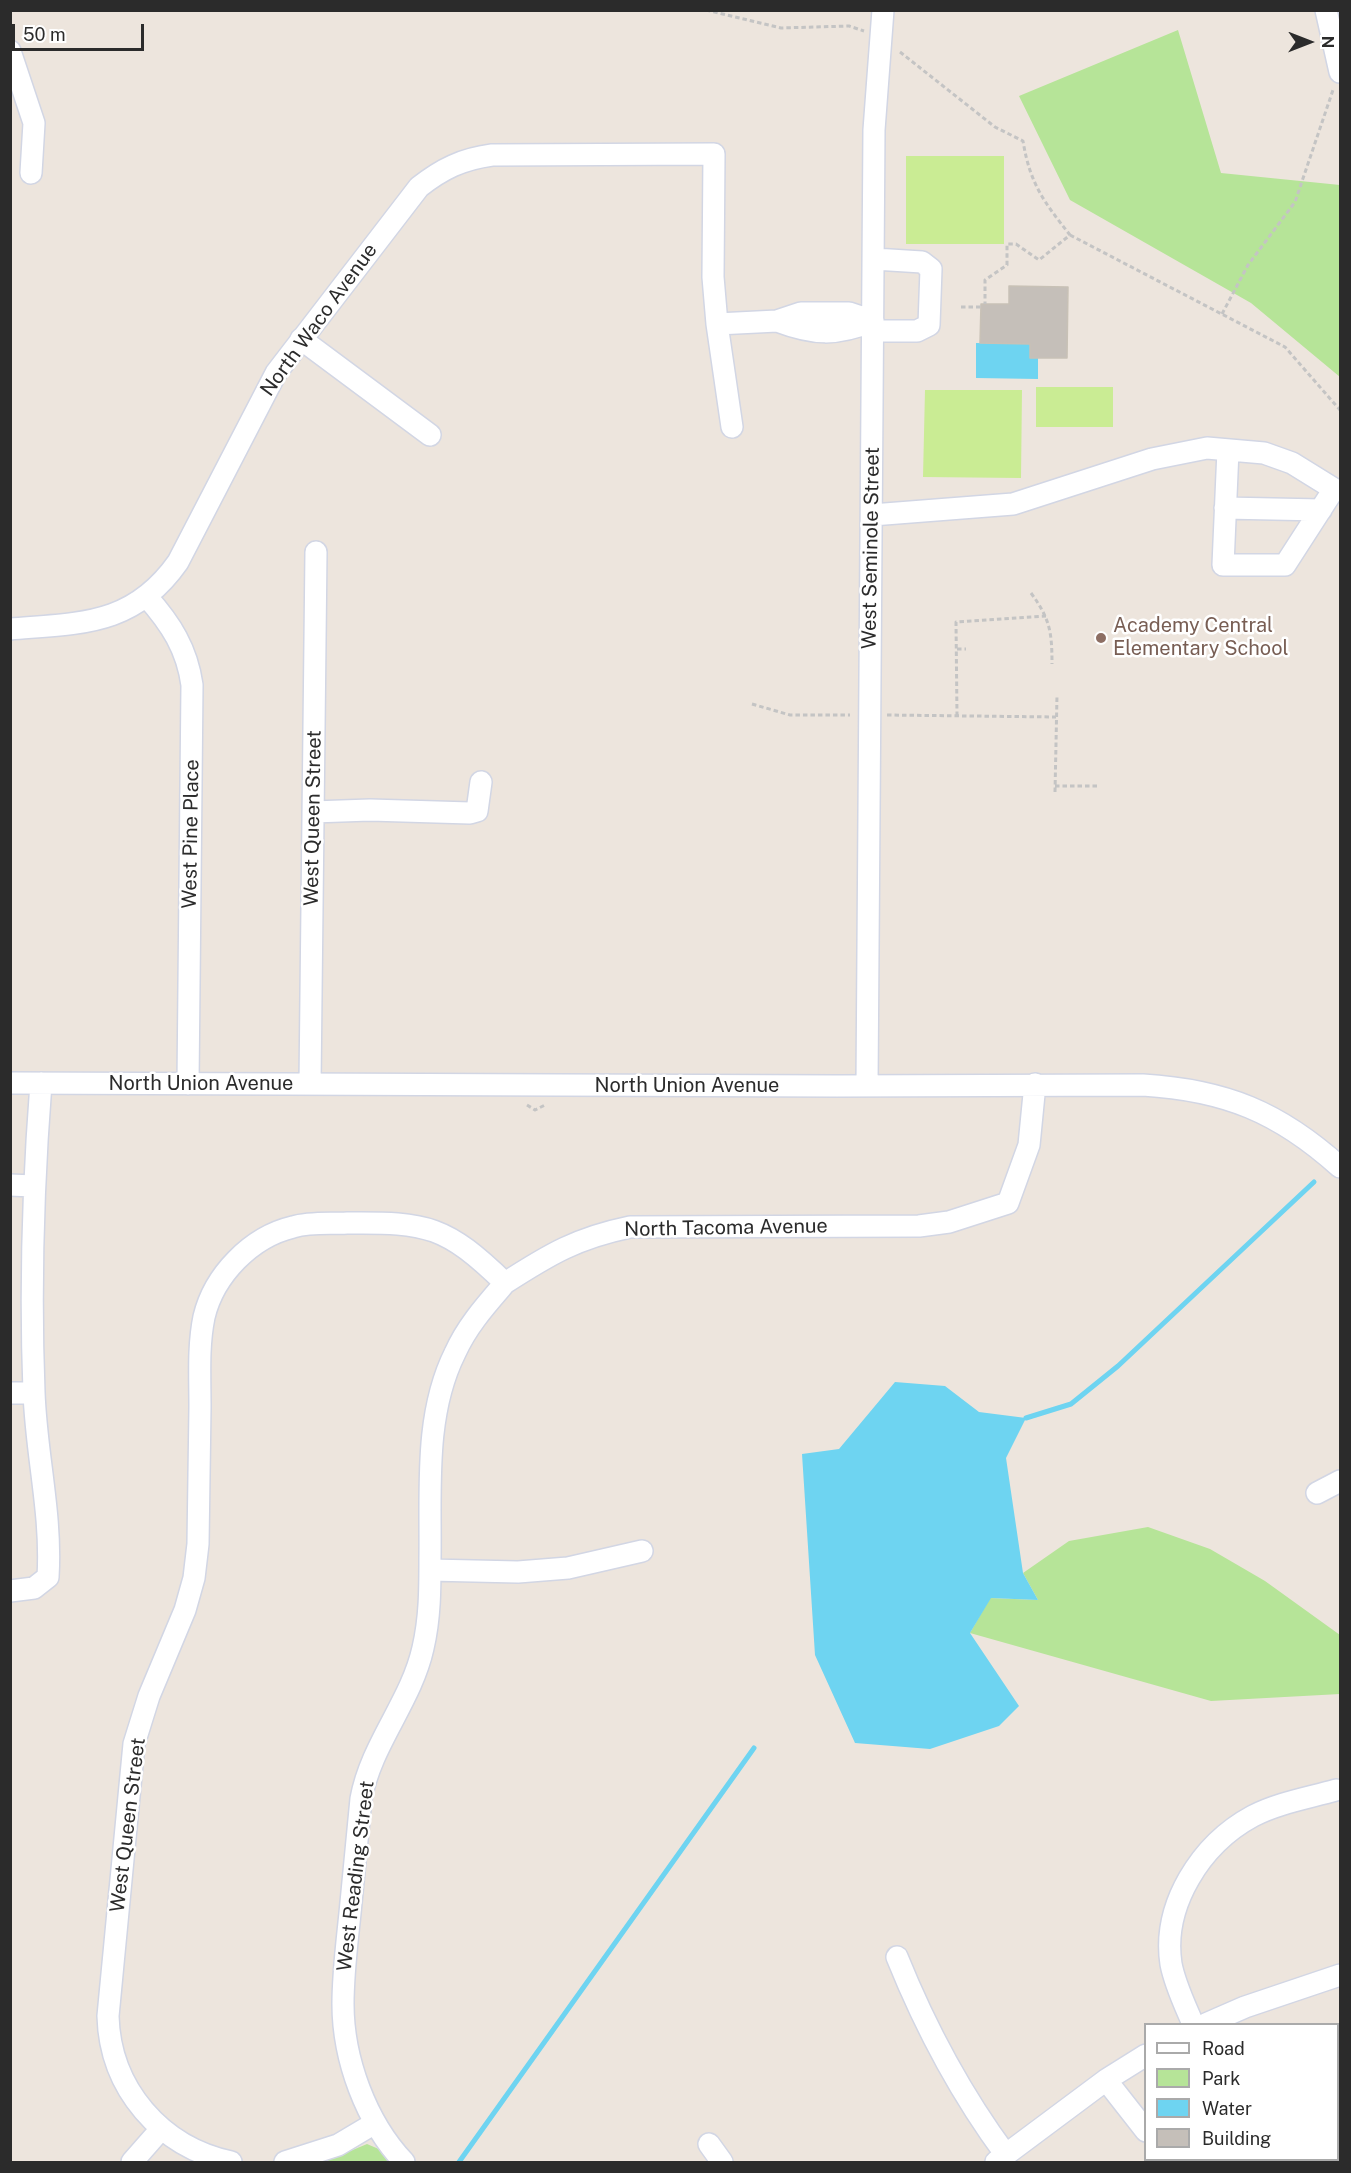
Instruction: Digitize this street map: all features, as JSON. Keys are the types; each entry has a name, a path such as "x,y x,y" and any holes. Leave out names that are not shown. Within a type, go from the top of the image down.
{"street":[{"name":"West Seminole Street","path":"867,1085 874,130 883,10"},
{"path":"1326,10 1340,72"},
{"path":"10,51 34,123 31,173"},
{"name":"North Waco Avenue","path":"10,629 98,619 129,609 160,586 177,562 261,398 301,339 418,188 455,163 492,155 714,154 713,278 717,324"},
{"path":"732,427 717,324 777,321 804,331 848,331 873,326 917,331 929,325 931,269 922,262 874,259"},
{"path":"301,339 430,435"},
{"path":"872,515 1013,504 1152,459 1207,448 1264,453 1292,463 1334,489 1285,565 1223,565 1228,450"},
{"path":"1225,507 1321,510"},
{"name":"West Queen Street","path":"310,1084 316,552"},
{"name":"West Pine Place","path":"147,597 177,635 187,657 192,685 188,1084"},
{"path":"313,812 370,810 470,813 477,811 481,782"},
{"name":"North Union Avenue","path":"10,1083 1143,1085 1192,1089 1239,1101 1288,1125 1341,1167"},
{"path":"10,1591 34,1587 48,1577 50,1539 34,1393 33,1186 41,1083"},
{"name":"North Tacoma Avenue","path":"505,1283 567,1245 592,1235 630,1227 919,1226 949,1222 1008,1203 1029,1145 1035,1084"},
{"path":"10,1185 33,1186"},
{"name":"West Queen Street","path":"231,2163 193,2151 161,2129 137,2104 124,2082 110,2042 108,2028 132,1760 144,1711 185,1610 196,1566 201,1347 205,1315 221,1279 240,1257 283,1229 312,1224 410,1224 438,1232 469,1250 505,1283"},
{"name":"West Reading Street","path":"404,2163 375,2123 354,2070 343,2016 344,1978 357,1838 368,1772 423,1652 429,1620 432,1437 441,1391 463,1337 505,1283"},
{"path":"10,1393 34,1393"},
{"path":"1317,1494 1341,1480"},
{"path":"430,1570 518,1572 568,1568 642,1551"},
{"path":"1192,2023 1174,1978 1170,1949 1175,1911 1195,1868 1223,1836 1252,1817 1287,1803 1336,1791"},
{"path":"897,1957 926,2027 948,2070 1001,2159 1106,2080 1144,2056"},
{"path":"1210,2023 1245,2007 1341,1975"},
{"path":"1106,2080 1144,2128"},
{"path":"285,2163 346,2142 375,2123"},
{"path":"132,2163 161,2129"},
{"path":"709,2145 722,2163"}],"path":[{"path":"706,10 781,28 849,26 880,37 995,127 1023,141 1028,171 1046,205 1070,236 1285,348 1341,410"},
{"path":"1222,315 1248,265 1295,202 1340,72"},
{"path":"986,304 986,280 1007,265 1007,244 1016,244 1039,260 1070,236"},
{"path":"961,307 981,307"},
{"path":"1030,593 1046,616 1052,632 1052,664"},
{"path":"957,716 957,622 1046,616"},
{"path":"957,649 966,649"},
{"path":"1055,792 1057,695"},
{"path":"752,704 790,715 1056,717"},
{"path":"1055,786 1100,786"},
{"path":"527,1105 535,1110 545,1105"}],"green space":[{"path":"1178,30 1221,173 1340,185 1340,377 1251,303 1070,200 1019,96"},
{"path":"906,156 1004,156 1004,244 906,244"},
{"path":"1036,387 1113,387 1113,427 1036,427"},
{"path":"925,390 1022,390 1021,478 923,477"},
{"path":"1148,1527 1210,1549 1265,1581 1340,1635 1340,1694 1211,1701 970,1633 990,1598 1038,1600 1023,1573 1069,1541"},
{"path":"367,2144 381,2150 391,2162 324,2162"}],"water":[{"path":"976,343 1030,344 1030,357 1038,358 1038,379 976,378"},
{"path":"895,1382 945,1386 979,1412 1026,1418 1006,1458 1023,1573 1038,1600 991,1598 970,1633 1019,1706 999,1726 930,1749 855,1743 815,1655 802,1454 839,1449"}],"building":[{"path":"1009,286 1068,287 1067,358 1030,358 1030,344 980,343 981,304 1009,304"}],"waterway":[{"path":"1026,1418 1071,1404 1118,1366 1314,1182"},
{"path":"459,2162 754,1748"}],"place":[{"name":"Academy Central Elementary School","path":"1101,638"}]}
